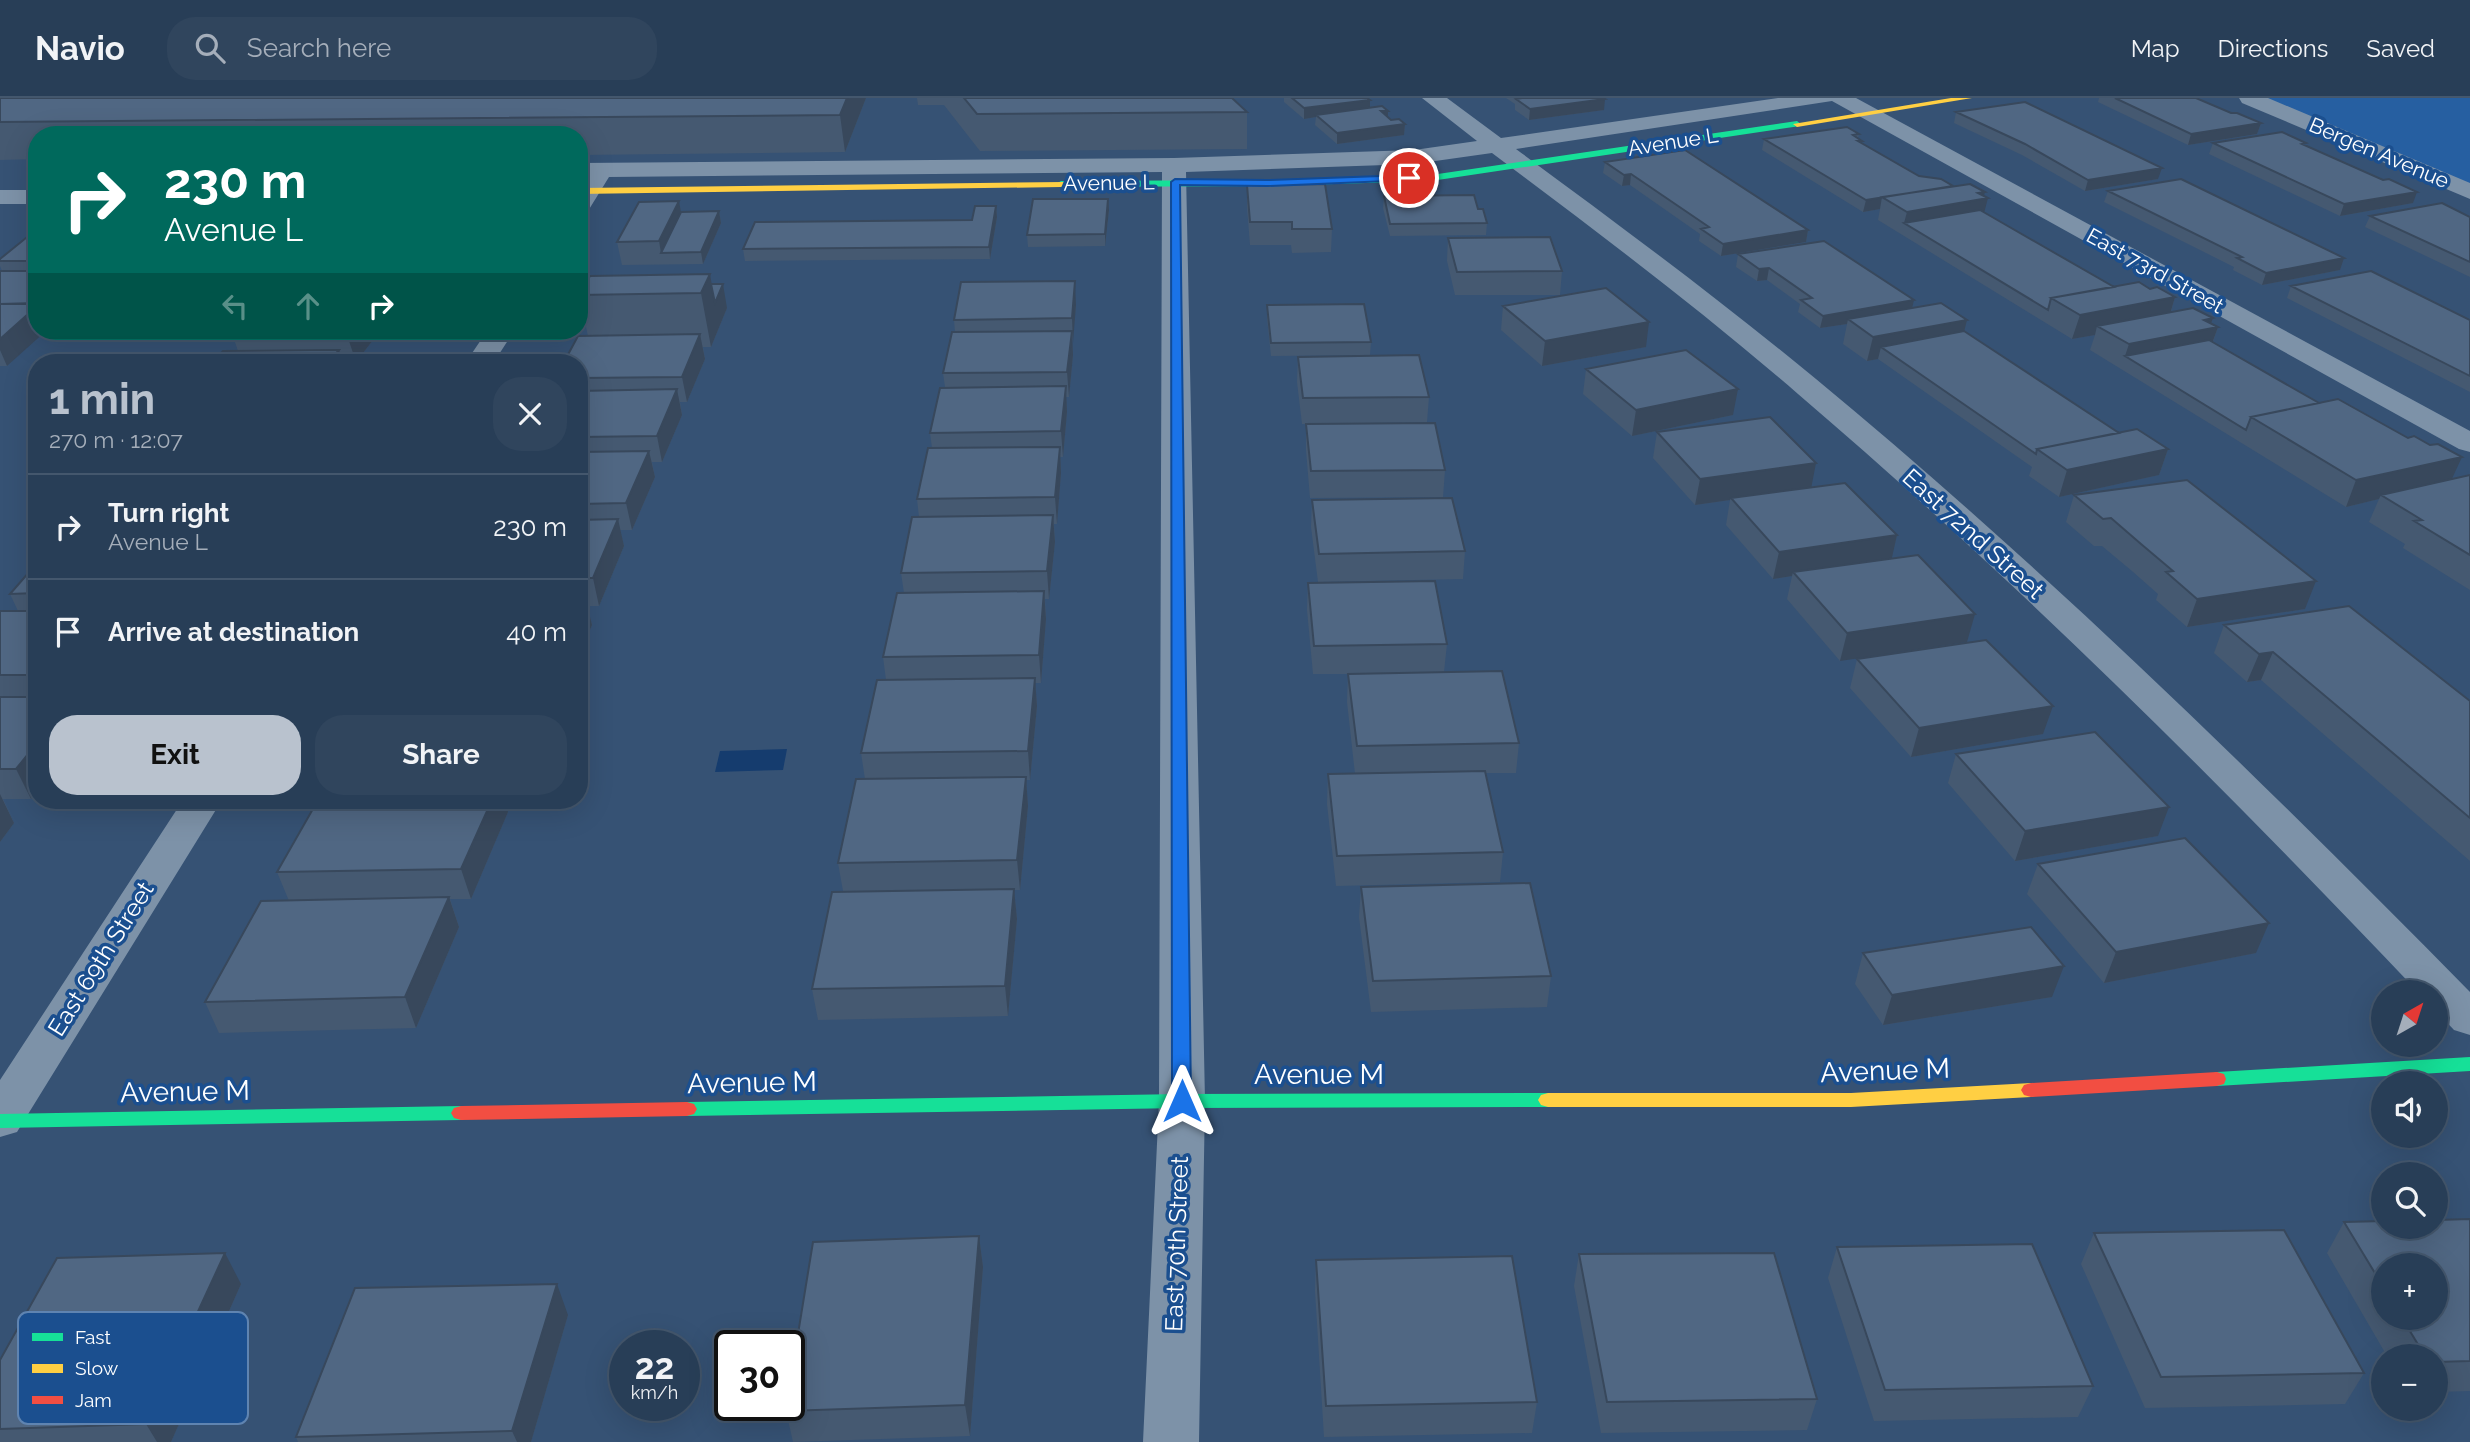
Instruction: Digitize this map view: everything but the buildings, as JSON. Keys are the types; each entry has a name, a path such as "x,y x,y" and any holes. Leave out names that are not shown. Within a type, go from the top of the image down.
{"street":[{"name":"East 72nd Street","path":"1433,98 1600,221 1738,329 1858,429 1986,544 2211,757 2470,1019"},
{"name":"Avenue L","path":"1510,155 1823,98"},
{"name":"East 73rd Street","path":"1840,98 2470,443"},
{"name":"Avenue L","path":"588,185 1175,173 1414,157 1510,155 1866,113 1968,98"},
{"name":"Bergen Avenue","path":"2250,98 2470,192"},
{"name":"Bergen Avenue","path":"2297,98 2470,171"},
{"name":"East 70th Street","path":"1171,1442 1182,1101 1175,173"},
{"path":"0,190 19,175"},
{"path":"0,197 28,197"},
{"name":"East 69th Street","path":"0,1120 196,809"},
{"name":"Avenue M","path":"0,1120 1182,1101 1851,1100 2470,1064"}],"shaded area":[{"path":"2250,98 2470,98 2470,192"},
{"path":"787,749 783,770 715,772 720,751"}],"traffic: fast":[{"path":"1061,184 1267,183 1431,178 1797,124"},
{"path":"2217,1079 2470,1064"},
{"path":"687,1109 1182,1101 1548,1100"},
{"path":"0,1121 461,1113"}],"traffic: slow":[{"path":"1797,124 1968,98"},
{"path":"588,191 1061,184"},
{"path":"1548,1100 1851,1100 2031,1090"}],"traffic: jam":[{"path":"2031,1090 2217,1079"},
{"path":"461,1113 687,1109"}],"route":[{"path":"1182,1101 1175,182 1267,183 1409,178"}]}
